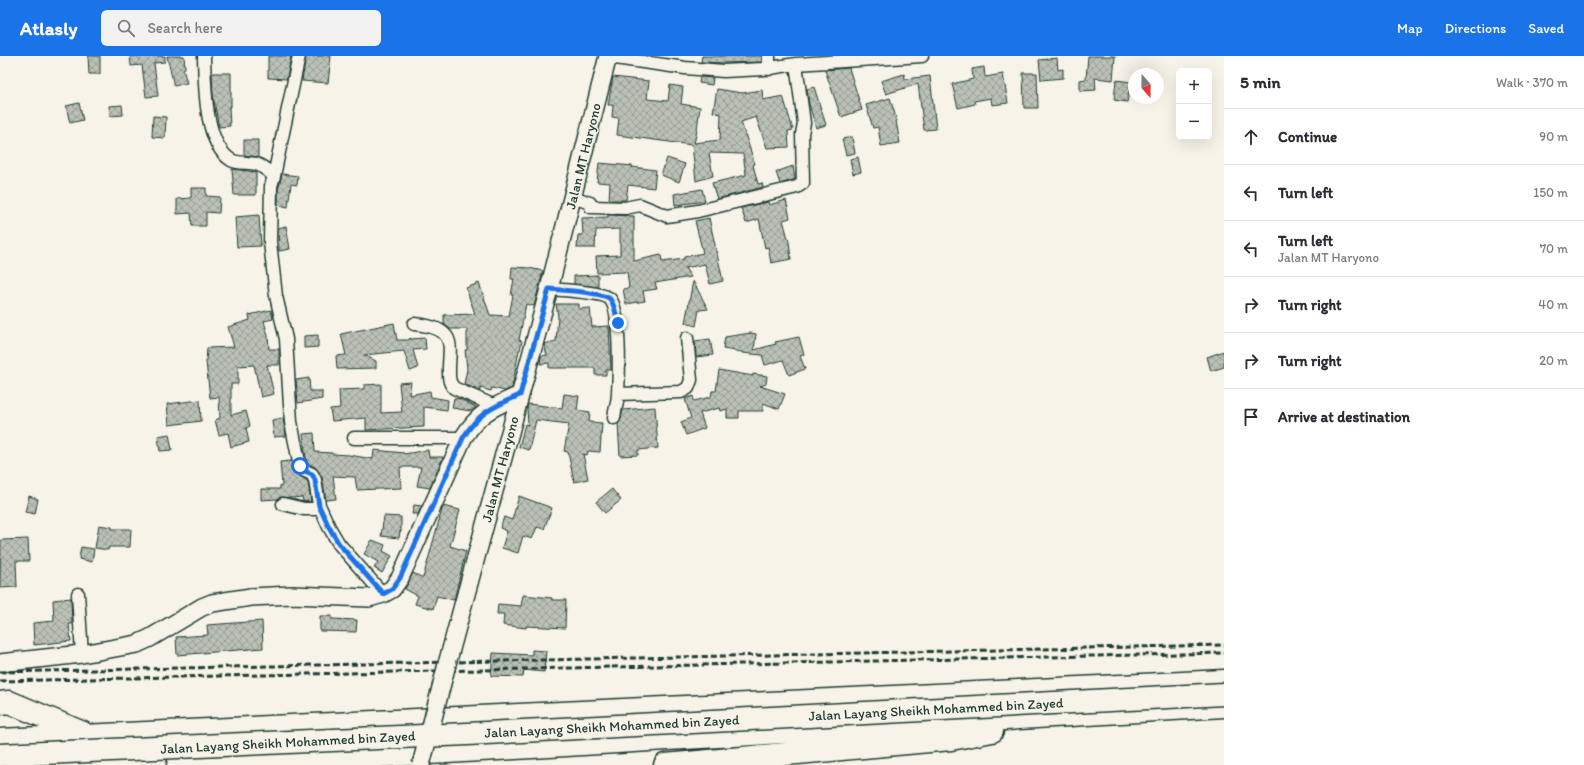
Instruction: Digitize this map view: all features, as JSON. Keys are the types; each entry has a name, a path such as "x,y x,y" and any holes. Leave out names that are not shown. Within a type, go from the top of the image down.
{"highway":[{"path":"0,740 1224,681"},
{"name":"Jalan Layang Sheikh Mohammed bin Zayed","path":"0,755 475,733 1224,694"},
{"path":"0,703 9,702 89,735"},
{"path":"178,765 361,757 1224,706"},
{"name":"Jalan Layang Sheikh Mohammed bin Zayed","path":"42,765 1224,706"},
{"path":"665,765 951,739 1076,715"}],"main road":[{"name":"Jalan MT Haryono","path":"421,765 549,289 608,56"},
{"path":"0,663 82,654 143,642 202,607 212,603 292,595 369,598 383,594 392,589 400,578 463,438 479,416 495,406 520,395"}],"street":[{"path":"204,56 207,108 212,132 222,152 232,161 255,164 262,167 274,176"},
{"path":"299,56 271,186 270,242 276,296 286,339 291,422 300,466 302,470 312,474 315,480 320,509 329,527 339,544 383,594"},
{"path":"608,56 685,68 724,71 769,68 835,59 922,56"},
{"path":"769,56 769,68"},
{"path":"573,196 590,203 591,207 625,208 640,205 667,216 698,211 797,187 803,183 802,134 804,124 796,64"},
{"path":"549,289 600,295 609,298 613,304 618,323 618,394 614,418"},
{"path":"414,324 435,328 446,336 449,341 450,383 454,388 495,406"},
{"path":"618,394 681,392 688,388 691,380 687,338"},
{"path":"354,438 463,438"},
{"path":"283,504 304,509 320,509"},
{"path":"78,594 82,654"}],"building":[{"path":"88,56 100,56 100,74 89,74"},
{"path":"130,56 165,56 165,62 154,63 158,96 146,97 142,65 131,66"},
{"path":"167,56 184,56 185,68 183,69 187,83 174,86"},
{"path":"268,56 291,56 287,79 268,78"},
{"path":"306,56 331,56 328,83 302,81"},
{"path":"702,56 762,56 762,62 701,62"},
{"path":"1088,56 1115,56 1113,80 1095,78 1096,90 1080,91 1080,80 1086,79"},
{"path":"1057,58 1058,70 1063,69 1063,78 1041,80 1039,60"},
{"path":"984,67 985,77 1003,74 1008,103 992,105 991,98 974,101 975,104 958,108 952,84 973,79 972,69"},
{"path":"849,68 862,110 841,117 825,70"},
{"path":"212,73 231,73 231,107 229,107 230,126 219,127 213,96"},
{"path":"1023,73 1037,73 1038,108 1024,108"},
{"path":"904,74 905,79 930,76 936,129 924,130 918,84 886,94 881,81"},
{"path":"613,77 649,81 647,99 668,101 670,85 683,87 681,104 700,107 694,143 720,140 721,114 713,112 717,89 742,93 762,90 763,100 783,96 793,130 788,131 789,147 767,148 756,117 741,122 755,164 753,165 758,184 762,183 763,187 717,199 712,183 746,175 743,154 709,153 713,176 696,181 692,145 617,135 619,118 612,117 613,105 608,105"},
{"path":"700,77 713,78 712,85 699,83"},
{"path":"1116,80 1128,82 1127,102 1114,100"},
{"path":"814,87 826,125 816,128 809,104 807,89"},
{"path":"890,98 897,121 900,143 881,146 878,127 873,128 866,105"},
{"path":"79,103 83,120 70,123 66,106"},
{"path":"122,105 123,115 110,116 109,106"},
{"path":"153,116 166,117 165,138 152,137"},
{"path":"852,137 855,153 846,155 842,139"},
{"path":"244,140 258,140 258,157 244,155"},
{"path":"858,157 861,172 853,174 850,159"},
{"path":"667,158 685,164 679,182 661,175"},
{"path":"599,163 656,170 654,188 628,185 626,200 609,200 610,183 597,182"},
{"path":"793,166 795,179 780,184 776,172"},
{"path":"232,169 256,172 256,195 234,195"},
{"path":"282,174 298,176 297,185 291,184 288,207 278,205 278,191"},
{"path":"191,188 206,188 206,196 220,197 219,213 206,212 206,226 192,226 191,213 177,214 177,199 191,198"},
{"path":"702,189 705,201 675,205 674,194"},
{"path":"786,200 790,218 783,220 789,242 791,259 771,263 768,247 765,248 759,219 746,223 741,208 768,202 769,205"},
{"path":"259,215 261,246 237,247 235,217"},
{"path":"608,215 634,216 634,261 661,255 662,262 684,259 684,257 703,253 695,221 709,218 723,281 710,284 705,264 685,268 691,277 655,283 657,289 643,291 645,301 626,304 623,289 629,288 627,272 597,273 596,256 620,255 620,229 596,230 595,248 577,248 578,235 583,235 582,218 608,217"},
{"path":"286,226 290,249 279,251 278,228"},
{"path":"512,267 543,271 534,306 526,304 519,340 522,341 512,388 505,391 492,388 491,391 480,388 480,391 464,384 467,369 465,350 467,350 467,329 450,329 444,324 444,315 475,314 466,288 479,283 490,315 509,316 514,279 511,279"},
{"path":"598,275 598,287 574,284 574,276"},
{"path":"693,281 708,309 699,310 696,326 685,323"},
{"path":"556,304 579,304 579,309 590,308 592,327 609,326 611,370 606,370 606,375 595,375 595,368 549,368 549,363 540,364 541,356 547,355 544,344 556,341 558,317"},
{"path":"271,310 273,319 264,321 268,336 269,349 279,349 279,365 267,365 274,394 261,397 254,365 238,366 238,384 231,384 231,415 246,411 250,426 246,428 249,442 231,447 228,433 219,435 215,420 220,418 219,397 210,398 206,362 207,348 234,347 228,327 250,320 249,315"},
{"path":"394,323 397,340 425,338 426,349 413,350 418,368 410,371 404,351 364,355 376,361 376,368 337,369 336,356 346,355 341,334"},
{"path":"751,333 756,334 754,350 776,344 775,342 799,337 804,355 800,356 805,369 789,375 783,360 765,365 762,355 723,349 725,337"},
{"path":"318,335 318,347 304,348 304,336"},
{"path":"710,339 713,355 696,357 695,341"},
{"path":"1224,351 1224,367 1211,371 1207,357"},
{"path":"719,370 753,376 753,374 767,376 766,384 760,386 785,394 779,409 763,403 763,411 739,411 739,418 727,418 727,409 720,411 719,408 700,413 705,428 686,435 681,422 691,418 685,399 693,396 694,401 711,397 712,391 716,391"},
{"path":"309,378 310,391 322,391 322,399 298,403 296,380"},
{"path":"411,382 409,395 430,391 431,397 448,400 447,410 424,407 424,427 366,430 366,418 332,421 330,409 340,408 339,390 364,389 364,385 381,384 381,413 402,412 399,383"},
{"path":"564,394 579,396 577,410 590,412 589,422 602,423 600,452 588,451 587,455 583,454 588,479 574,482 568,452 564,451 569,424 536,420 529,450 519,447 525,424 528,425 528,404 562,408"},
{"path":"454,398 460,399 476,407 471,411 452,408"},
{"path":"200,400 201,421 169,425 167,404"},
{"path":"655,407 658,448 638,450 638,455 620,456 618,424 623,410"},
{"path":"283,418 286,436 274,437 272,420"},
{"path":"314,433 315,452 373,459 374,450 404,454 428,450 429,457 443,457 430,488 417,486 421,467 400,467 401,488 357,490 355,477 333,476 336,499 326,500 322,477 315,467 307,463 303,434"},
{"path":"169,434 172,450 160,451 158,436"},
{"path":"291,461 295,472 308,482 311,502 303,501 302,497 281,497 277,499 261,500 261,489 280,489 280,485 282,485 280,462"},
{"path":"612,489 621,500 605,513 596,502"},
{"path":"29,496 38,499 35,514 25,512"},
{"path":"519,496 552,508 544,529 537,527 532,539 523,536 518,553 502,548 507,531 500,528 504,517 512,520"},
{"path":"414,505 422,506 418,514 412,514"},
{"path":"443,506 460,510 450,546 466,551 454,600 437,596 433,609 415,604 418,596 405,589 413,573 423,578"},
{"path":"384,516 401,517 401,532 400,531 399,538 381,536"},
{"path":"99,525 112,527 112,529 131,529 130,547 109,547 108,550 95,548"},
{"path":"28,539 29,561 16,561 17,587 0,588 1,540"},
{"path":"372,540 385,545 383,551 392,556 382,573 374,568 378,562 364,554"},
{"path":"81,547 94,549 92,562 79,559"},
{"path":"523,595 552,598 552,600 566,600 565,628 526,626 526,628 503,625 504,614 497,614 498,604 521,606"},
{"path":"71,598 72,624 69,624 71,641 34,645 33,623 54,621 53,600"},
{"path":"320,616 332,616 332,619 357,620 356,632 320,631"},
{"path":"262,621 263,648 177,655 176,637 208,635 207,625"},
{"path":"532,650 546,651 544,672 524,670 523,677 491,676 493,653 532,655"}],"railway":[{"path":"0,672 1224,645"},
{"path":"0,681 1224,653"}],"route":[{"path":"300,466 302,470 312,474 315,480 319,506 339,544 383,594 392,589 400,578 463,438 470,426 479,416 495,406 520,395 549,289 600,295 609,298 613,304 618,323"}]}
